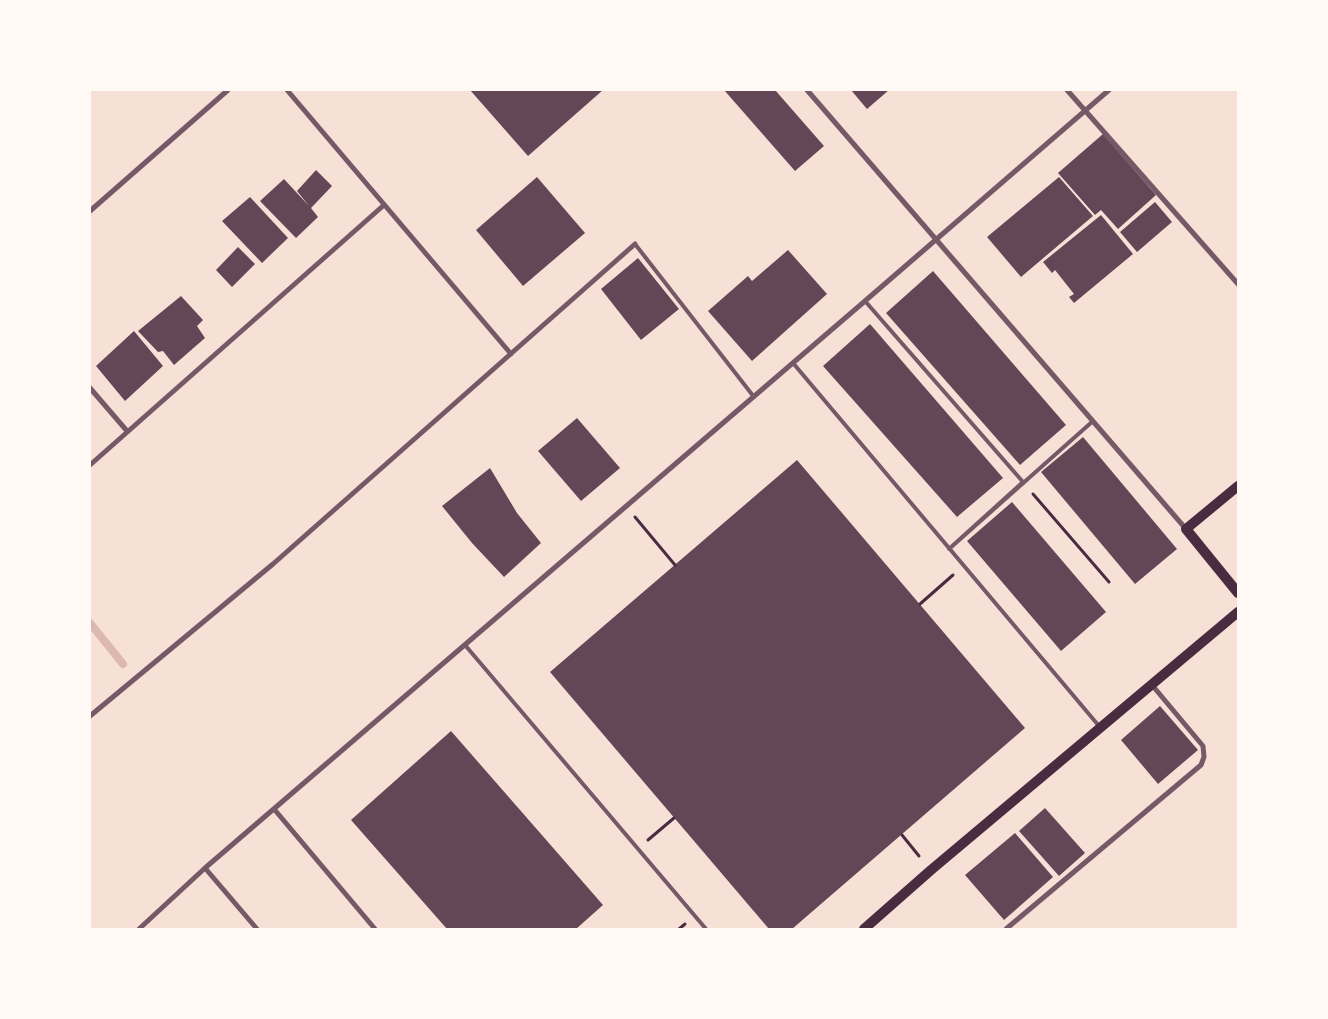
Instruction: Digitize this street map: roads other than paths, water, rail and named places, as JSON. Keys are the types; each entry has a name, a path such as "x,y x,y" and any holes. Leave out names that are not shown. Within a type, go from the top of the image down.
{"main road":[{"path":"1238,486 1186,529 1238,593"},
{"path":"864,929 931,870 1238,612"}],"street":[{"path":"90,210 228,90"},
{"path":"288,90 511,354"},
{"path":"807,90 1186,529"},
{"path":"1067,90 1238,284"},
{"path":"139,929 205,868 865,302 1109,90"},
{"path":"90,465 384,205"},
{"path":"90,716 274,564 635,244"},
{"path":"90,388 127,431"},
{"path":"1006,929 1201,765 1204,757 1203,746 1152,685"},
{"path":"274,809 375,929"},
{"path":"205,868 257,929"}],"lane":[{"path":"635,244 754,397"},
{"path":"865,302 1023,482 949,549"},
{"path":"793,363 1100,728"},
{"path":"949,549 1093,421"},
{"path":"465,645 706,929"}],"waterway":[{"path":"90,623 123,664"}]}
